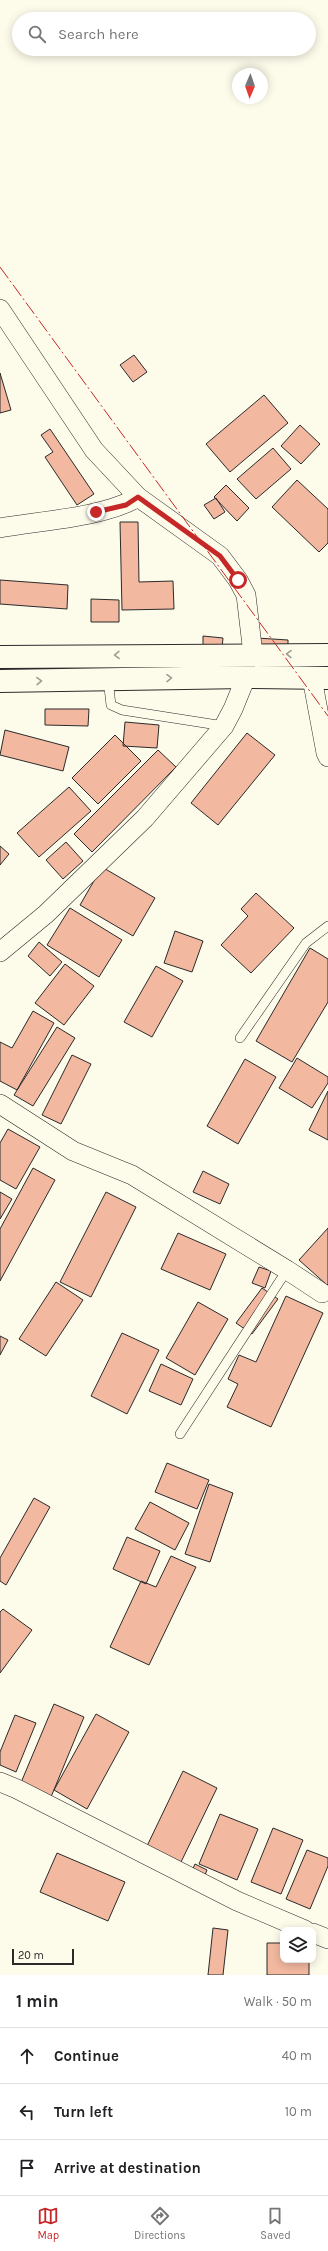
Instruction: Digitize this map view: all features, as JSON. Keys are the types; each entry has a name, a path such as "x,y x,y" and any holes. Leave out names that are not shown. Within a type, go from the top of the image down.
{"main road":[{"path":"0,657 253,654 328,655"},
{"path":"0,681 246,677 320,678"}],"street":[{"path":"0,309 94,450 138,497 220,556 238,580 246,595 253,654"},
{"path":"0,528 96,512 126,505 138,497"},
{"path":"0,952 46,914 145,818 224,726 233,709 246,677"},
{"path":"320,678 328,757"},
{"path":"0,1104 72,1151 132,1175 322,1293"},
{"path":"0,1782 18,1789 237,1901 299,1927"},
{"path":"316,1934 328,1939"}],"lane":[{"path":"108,680 111,705 122,710 224,726"},
{"path":"240,1038 306,943 328,926"},
{"path":"180,1434 287,1270"}],"building":[{"path":"134,355 147,372 133,382 120,365"},
{"path":"0,373 11,410 0,413"},
{"path":"264,395 288,423 230,472 206,444"},
{"path":"300,425 320,444 301,464 281,446"},
{"path":"50,429 94,494 77,505 45,457 53,452 41,435"},
{"path":"273,448 291,469 256,499 237,479"},
{"path":"297,480 328,509 328,543 319,552 272,507"},
{"path":"226,485 249,508 237,521 214,497"},
{"path":"216,498 225,512 214,519 204,505"},
{"path":"120,522 138,522 139,582 173,581 174,609 122,610"},
{"path":"0,580 68,585 67,609 0,604"},
{"path":"91,599 119,600 119,622 91,622"},
{"path":"203,636 223,638 222,648 203,647"},
{"path":"257,638 288,640 288,648 256,646"},
{"path":"45,709 89,709 88,726 45,725"},
{"path":"125,722 159,725 157,748 123,746"},
{"path":"5,730 69,747 63,771 0,755"},
{"path":"247,733 275,755 218,825 191,803"},
{"path":"115,735 141,761 98,804 72,778"},
{"path":"158,750 176,767 92,852 74,834"},
{"path":"69,787 91,811 39,857 17,833"},
{"path":"66,842 83,861 63,879 46,860"},
{"path":"0,846 9,854 0,865"},
{"path":"102,867 155,898 133,936 80,905"},
{"path":"256,893 294,928 251,973 221,945 248,916 241,909"},
{"path":"70,908 122,940 99,977 47,945"},
{"path":"175,931 203,941 192,972 164,963"},
{"path":"39,942 62,962 50,976 28,956"},
{"path":"310,948 328,959 328,1002 292,1062 256,1041"},
{"path":"65,964 94,986 64,1025 35,1003"},
{"path":"156,966 183,981 152,1037 124,1022"},
{"path":"33,1011 54,1023 17,1090 0,1081 0,1042 12,1048"},
{"path":"57,1027 75,1038 33,1106 14,1095"},
{"path":"72,1055 91,1064 61,1124 42,1115"},
{"path":"297,1058 328,1077 328,1083 312,1108 279,1088"},
{"path":"245,1059 276,1077 238,1144 207,1126"},
{"path":"328,1091 328,1140 309,1130"},
{"path":"8,1129 40,1147 16,1189 0,1180 0,1143"},
{"path":"33,1168 55,1180 0,1281 0,1229"},
{"path":"203,1171 229,1184 220,1204 193,1192"},
{"path":"0,1192 12,1199 0,1219"},
{"path":"106,1192 136,1207 91,1297 60,1282"},
{"path":"328,1228 328,1284 327,1285 299,1260"},
{"path":"178,1233 226,1254 210,1290 161,1269"},
{"path":"259,1267 271,1271 265,1288 252,1283"},
{"path":"56,1282 83,1300 46,1356 19,1339"},
{"path":"262,1288 278,1299 252,1334 236,1323"},
{"path":"286,1296 323,1313 271,1427 227,1407 238,1384 228,1379 239,1355 256,1362"},
{"path":"198,1302 228,1319 195,1375 166,1358"},
{"path":"122,1333 159,1350 127,1414 91,1396"},
{"path":"0,1336 8,1340 0,1355"},
{"path":"161,1364 193,1379 181,1405 149,1391"},
{"path":"167,1463 209,1480 197,1509 155,1492"},
{"path":"209,1484 233,1493 210,1562 185,1554"},
{"path":"34,1498 50,1507 6,1585 0,1581 0,1558"},
{"path":"150,1502 189,1523 175,1550 135,1529"},
{"path":"127,1537 160,1551 146,1584 113,1569"},
{"path":"171,1556 196,1567 149,1665 110,1647 141,1581 156,1587"},
{"path":"3,1609 32,1630 0,1673 0,1612"},
{"path":"54,1704 84,1717 51,1797 20,1785"},
{"path":"96,1714 129,1732 87,1809 54,1790"},
{"path":"15,1715 36,1723 16,1772 0,1765 0,1752"},
{"path":"183,1771 217,1788 181,1862 147,1846"},
{"path":"220,1814 258,1829 237,1880 199,1864"},
{"path":"273,1828 303,1840 281,1894 251,1882"},
{"path":"307,1850 328,1858 328,1866 310,1909 286,1899"},
{"path":"57,1853 125,1882 108,1921 40,1892"},
{"path":"195,1864 207,1870 201,1885 188,1879"},
{"path":"213,1928 228,1930 223,1975 208,1975"},
{"path":"267,1943 280,1943 280,1963 309,1963 309,1975 267,1975"}],"power":[{"path":"0,267 328,716"}],"route":[{"path":"96,512 126,505 138,497 176,526 220,556 238,580"}]}
